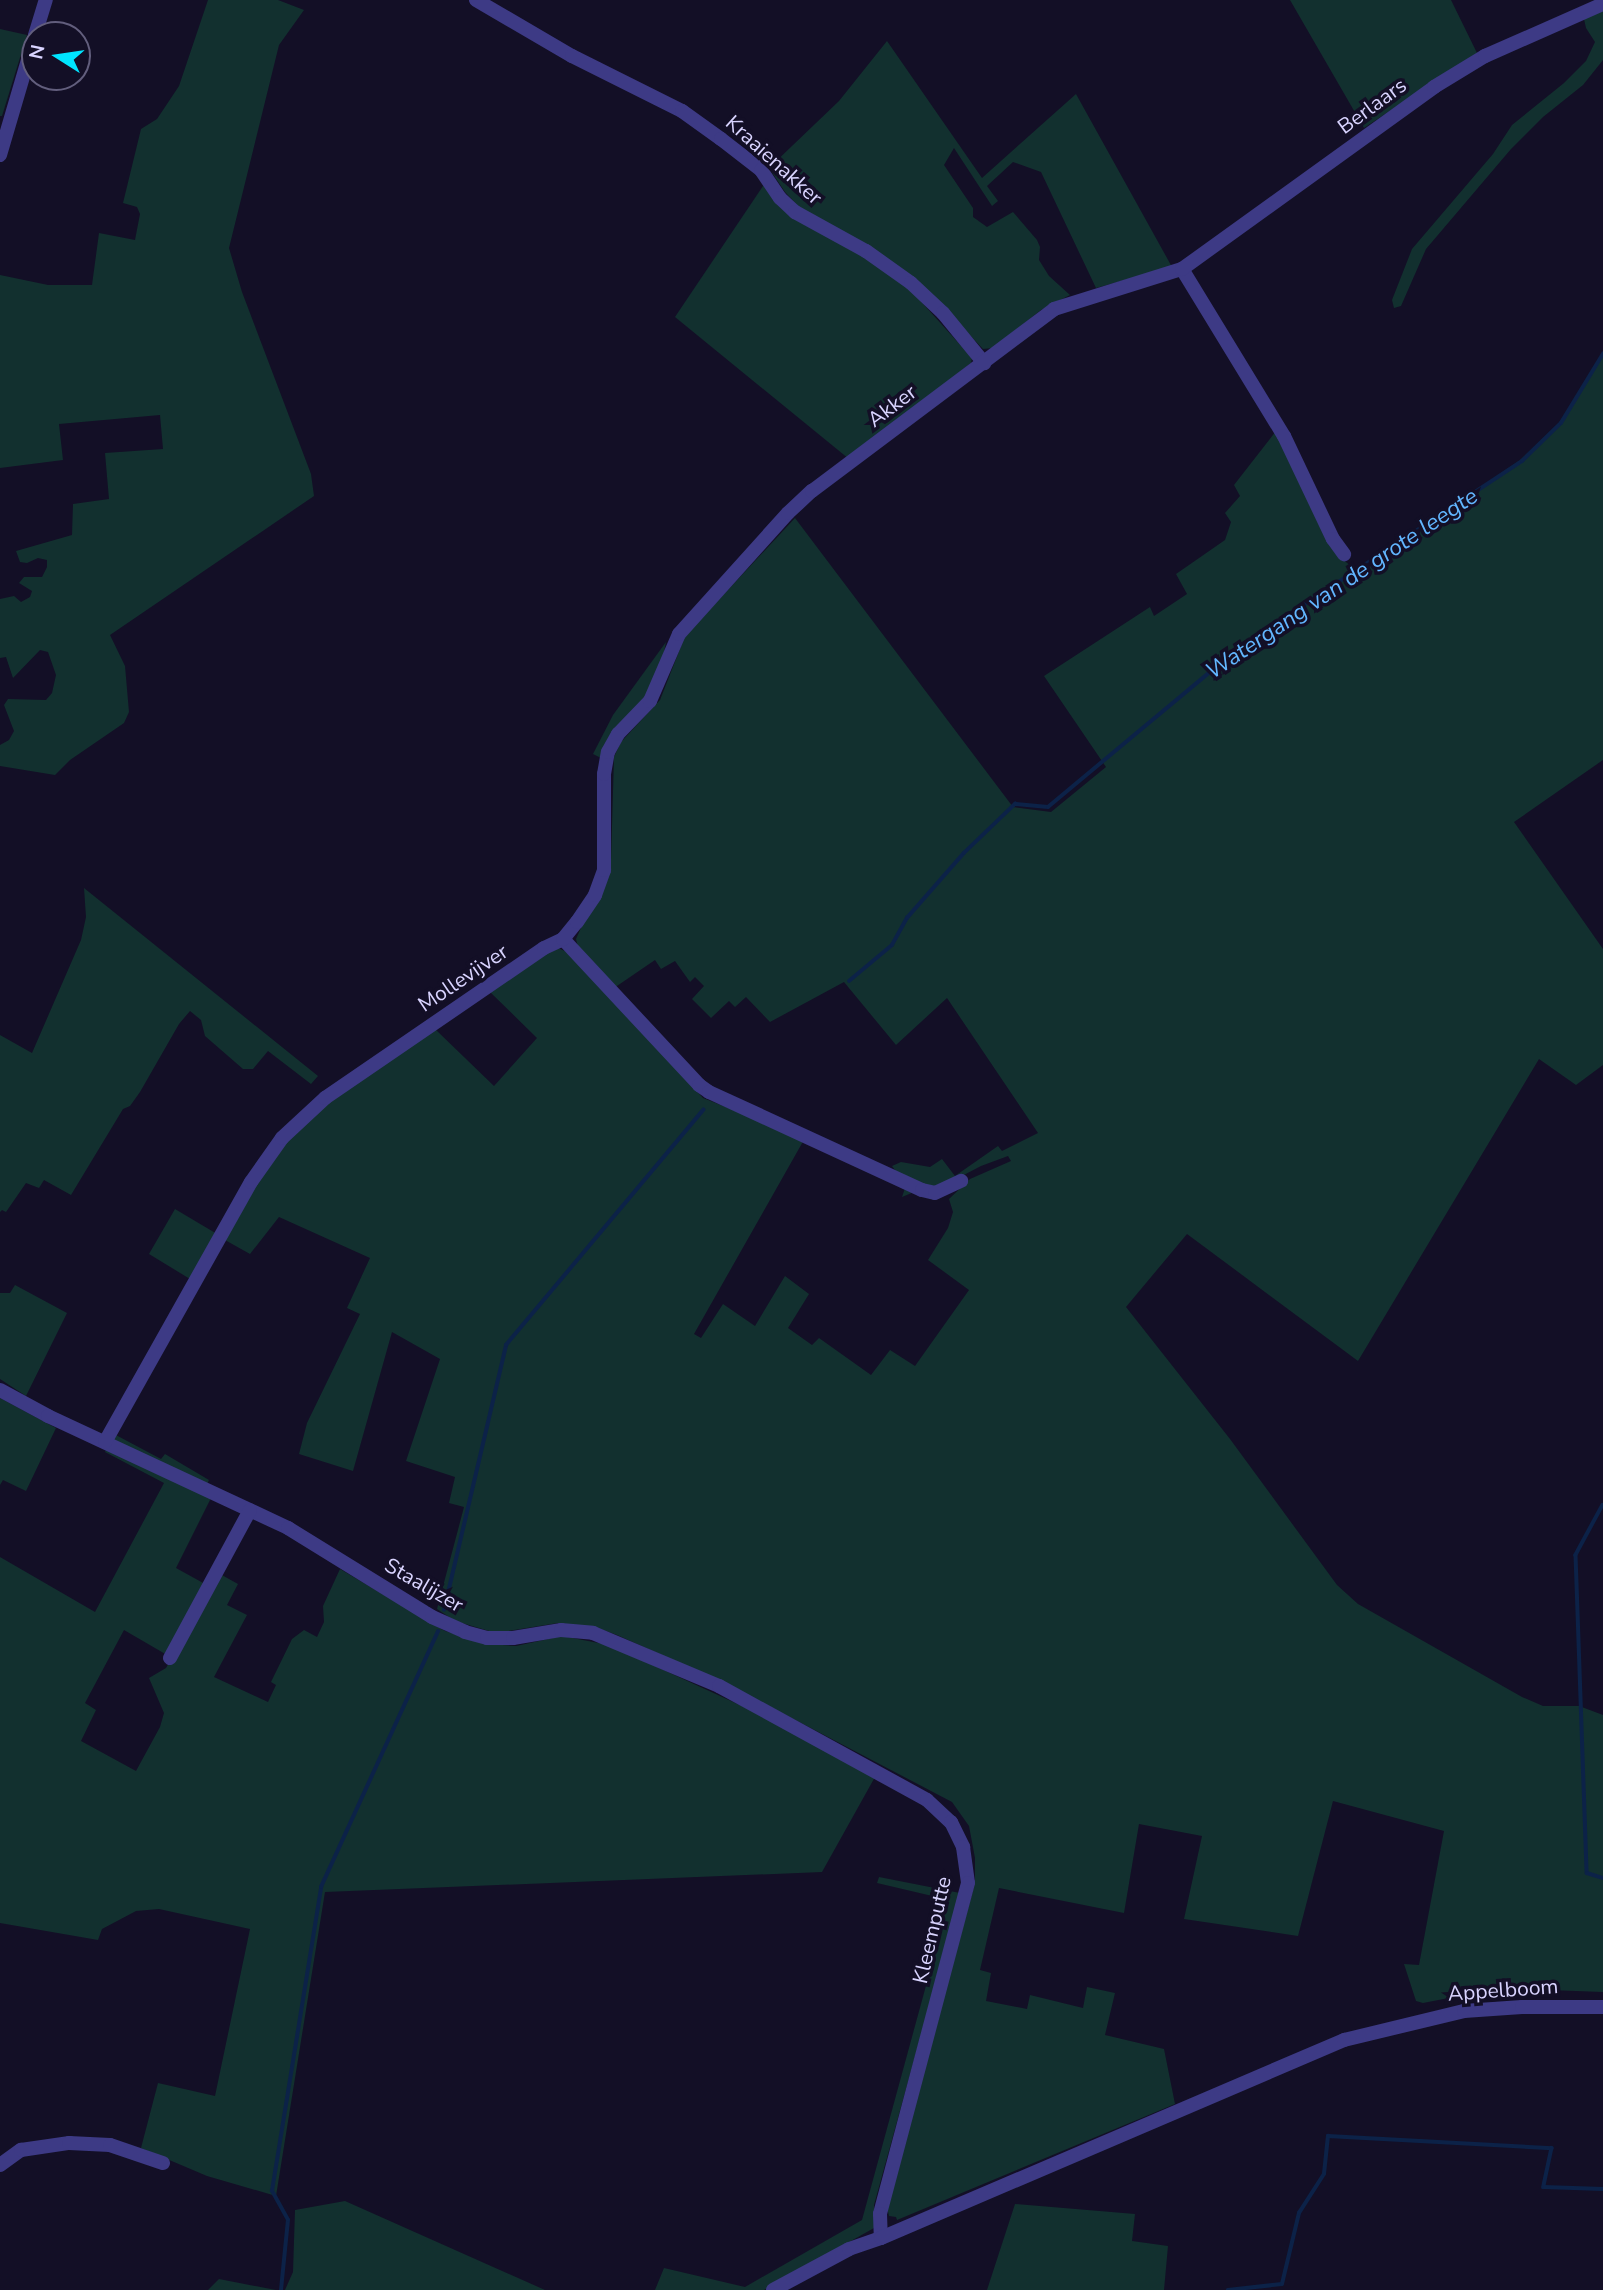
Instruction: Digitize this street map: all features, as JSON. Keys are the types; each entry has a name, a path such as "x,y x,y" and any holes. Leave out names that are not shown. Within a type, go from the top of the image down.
{"street":[{"path":"39,21 46,0"},
{"name":"Kraaienakker","path":"476,0 572,56 682,111 761,170 780,198 795,212 866,251 911,283 943,313 984,363"},
{"name":"Berlaars","path":"1182,269 1434,87 1485,56 1603,4"},
{"path":"0,155 21,83"},
{"path":"1182,269 1284,436 1333,539 1344,554"},
{"name":"Akker","path":"563,939 595,895 604,870 604,774 608,752 618,734 650,701 679,635 788,513 812,491 1054,309 1182,269"},
{"path":"563,939 699,1085 709,1092 922,1191 934,1193 961,1181"},
{"name":"Mollevijver","path":"105,1442 251,1182 282,1138 325,1098 563,939"},
{"name":"Staalijzer","path":"0,1390 288,1528 432,1617 464,1632 488,1638 513,1639 561,1630 593,1633"},
{"path":"170,1658 250,1510"},
{"name":"Kleemputte","path":"593,1633 730,1691 903,1786 927,1800 951,1822 963,1847 968,1883 880,2214 881,2238"},
{"name":"Appelboom","path":"881,2238 1344,2040 1464,2011 1522,2007 1603,2007"},
{"path":"0,2165 21,2150 69,2143 110,2145 163,2163"},
{"path":"774,2290 849,2249 881,2238"}],"green space":[{"path":"208,0 278,0 304,10 279,45 229,248 242,292 311,474 314,496 110,635 125,666 129,712 124,723 70,760 55,775 0,766 0,745 9,740 14,731 4,705 8,699 46,700 52,693 56,675 48,652 40,650 13,678 6,657 0,658 0,599 14,596 21,602 30,597 32,591 19,583 24,577 42,577 47,567 47,560 38,558 27,563 20,562 16,551 72,535 73,504 109,499 105,453 163,449 160,415 59,424 63,460 0,468 0,275 48,285 92,285 99,233 135,240 140,214 137,207 123,203 141,129 157,119 179,86"},
{"path":"1290,0 1451,0 1477,53 1364,128"},
{"path":"1603,8 1603,60 1583,85 1543,117 1511,149 1426,249 1401,306 1394,308 1392,300 1412,249 1493,154 1512,125 1564,83 1586,61 1595,42 1584,19"},
{"path":"0,29 21,34 21,54 0,116"},
{"path":"887,41 982,178 1076,94 1172,267 1096,288 1041,172 1013,162 987,186 998,201 992,206 954,148 944,165 973,208 973,217 987,227 1013,212 1037,240 1040,247 1039,260 1049,276 1070,295 1041,310 993,348 983,349 927,290 801,209 785,192 769,168 839,101"},
{"path":"765,183 907,286 972,358 971,363 849,459 675,317"},
{"path":"1603,354 1603,760 1514,822 1603,949 1603,1065 1576,1085 1539,1059 1358,1361 1187,1234 1126,1307 1230,1439 1337,1585 1358,1604 1522,1697 1543,1706 1579,1706 1603,1715 1603,1992 1549,1990 1464,1995 1423,2003 1416,2001 1404,1964 1419,1965 1444,1831 1333,1801 1298,1936 1184,1919 1202,1836 1139,1824 1124,1913 999,1888 980,1970 991,1973 986,2001 1027,2009 1030,1995 1083,2008 1087,1987 1115,1993 1105,2035 1164,2049 1175,2104 897,2220 896,2217 889,2216 889,2195 975,1883 975,1858 969,1826 952,1802 725,1683 617,1635 598,1628 558,1623 496,1633 455,1621 437,1609 464,1507 449,1503 455,1477 406,1461 440,1359 392,1332 353,1471 299,1454 307,1423 360,1314 347,1308 370,1258 279,1217 250,1254 225,1240 266,1167 285,1142 328,1100 435,1029 494,1086 537,1038 490,992 556,947 569,953 703,1098 805,1138 694,1334 701,1338 723,1304 755,1326 785,1276 809,1294 788,1328 812,1345 819,1338 871,1375 890,1350 915,1366 969,1290 928,1260 948,1228 953,1212 949,1199 970,1179 1011,1161 1008,1156 981,1166 960,1177 947,1189 914,1192 902,1197 906,1185 892,1166 901,1162 930,1167 942,1159 955,1176 998,1146 1002,1151 1038,1133 947,998 896,1045 844,982 770,1022 746,997 735,1007 729,1001 711,1018 692,999 704,986 695,977 690,982 675,961 661,969 655,960 614,988 578,947 576,939 611,860 614,757 621,742 660,700 685,636 795,518 1013,807 1051,812 1106,767 1044,676 1150,607 1154,616 1187,594 1176,574 1225,540 1231,522 1225,513 1240,496 1234,485 1276,431 1335,553 1352,567 1363,568 1520,460 1559,423"},
{"path":"666,642 659,678 601,758 593,754 613,715"},
{"path":"84,888 318,1076 311,1084 268,1051 253,1069 243,1069 205,1036 201,1020 190,1011 179,1024 140,1092 130,1106 123,1109 71,1195 44,1180 39,1188 26,1183 6,1212 0,1212 0,1035 32,1053 81,940 86,917"},
{"path":"175,1209 217,1234 190,1279 149,1254"},
{"path":"15,1285 67,1313 26,1396 0,1379 0,1293 10,1293"},
{"path":"0,1398 56,1428 26,1491 3,1480 0,1485"},
{"path":"114,1434 161,1459 165,1454 209,1480 203,1493 211,1498 176,1568 205,1584 167,1655 124,1630 85,1703 96,1710 81,1741 136,1771 160,1727 164,1713 149,1678 166,1668 220,1574 238,1584 227,1605 247,1615 214,1677 268,1702 276,1685 271,1682 292,1639 304,1630 317,1637 324,1622 323,1606 340,1569 445,1631 486,1644 516,1646 562,1636 609,1645 755,1712 875,1777 822,1872 325,1892 276,2196 207,2176 141,2148 158,2083 215,2096 250,1929 159,1909 136,1911 102,1929 98,1940 0,1923 0,1557 95,1612 164,1483 105,1452"},
{"path":"879,1877 960,1893 874,2205 874,2228 764,2290 655,2290 664,2268 745,2287 862,2220 930,1971 945,1899 877,1883"},
{"path":"345,2201 545,2290 285,2290 293,2272 295,2210"},
{"path":"1015,2204 1135,2214 1132,2241 1168,2246 1164,2290 987,2290"},
{"path":"219,2279 276,2290 208,2290"}],"waterway":[{"name":"Watergang van de grote leegte","path":"849,981 892,945 907,918 964,853 1015,804 1048,807 1240,647 1522,461 1561,423 1603,354"},
{"name":"Watergang van de grote leegte","path":"444,1610 506,1345 703,1110"},
{"path":"1603,1505 1576,1555 1587,1873 1603,1878"},
{"name":"Watergang van de grote leegte","path":"281,2290 288,2220 272,2191 321,1887 438,1632"},
{"path":"1228,2290 1282,2284 1299,2213 1324,2174 1328,2136 1552,2148 1544,2187 1603,2189"}]}
